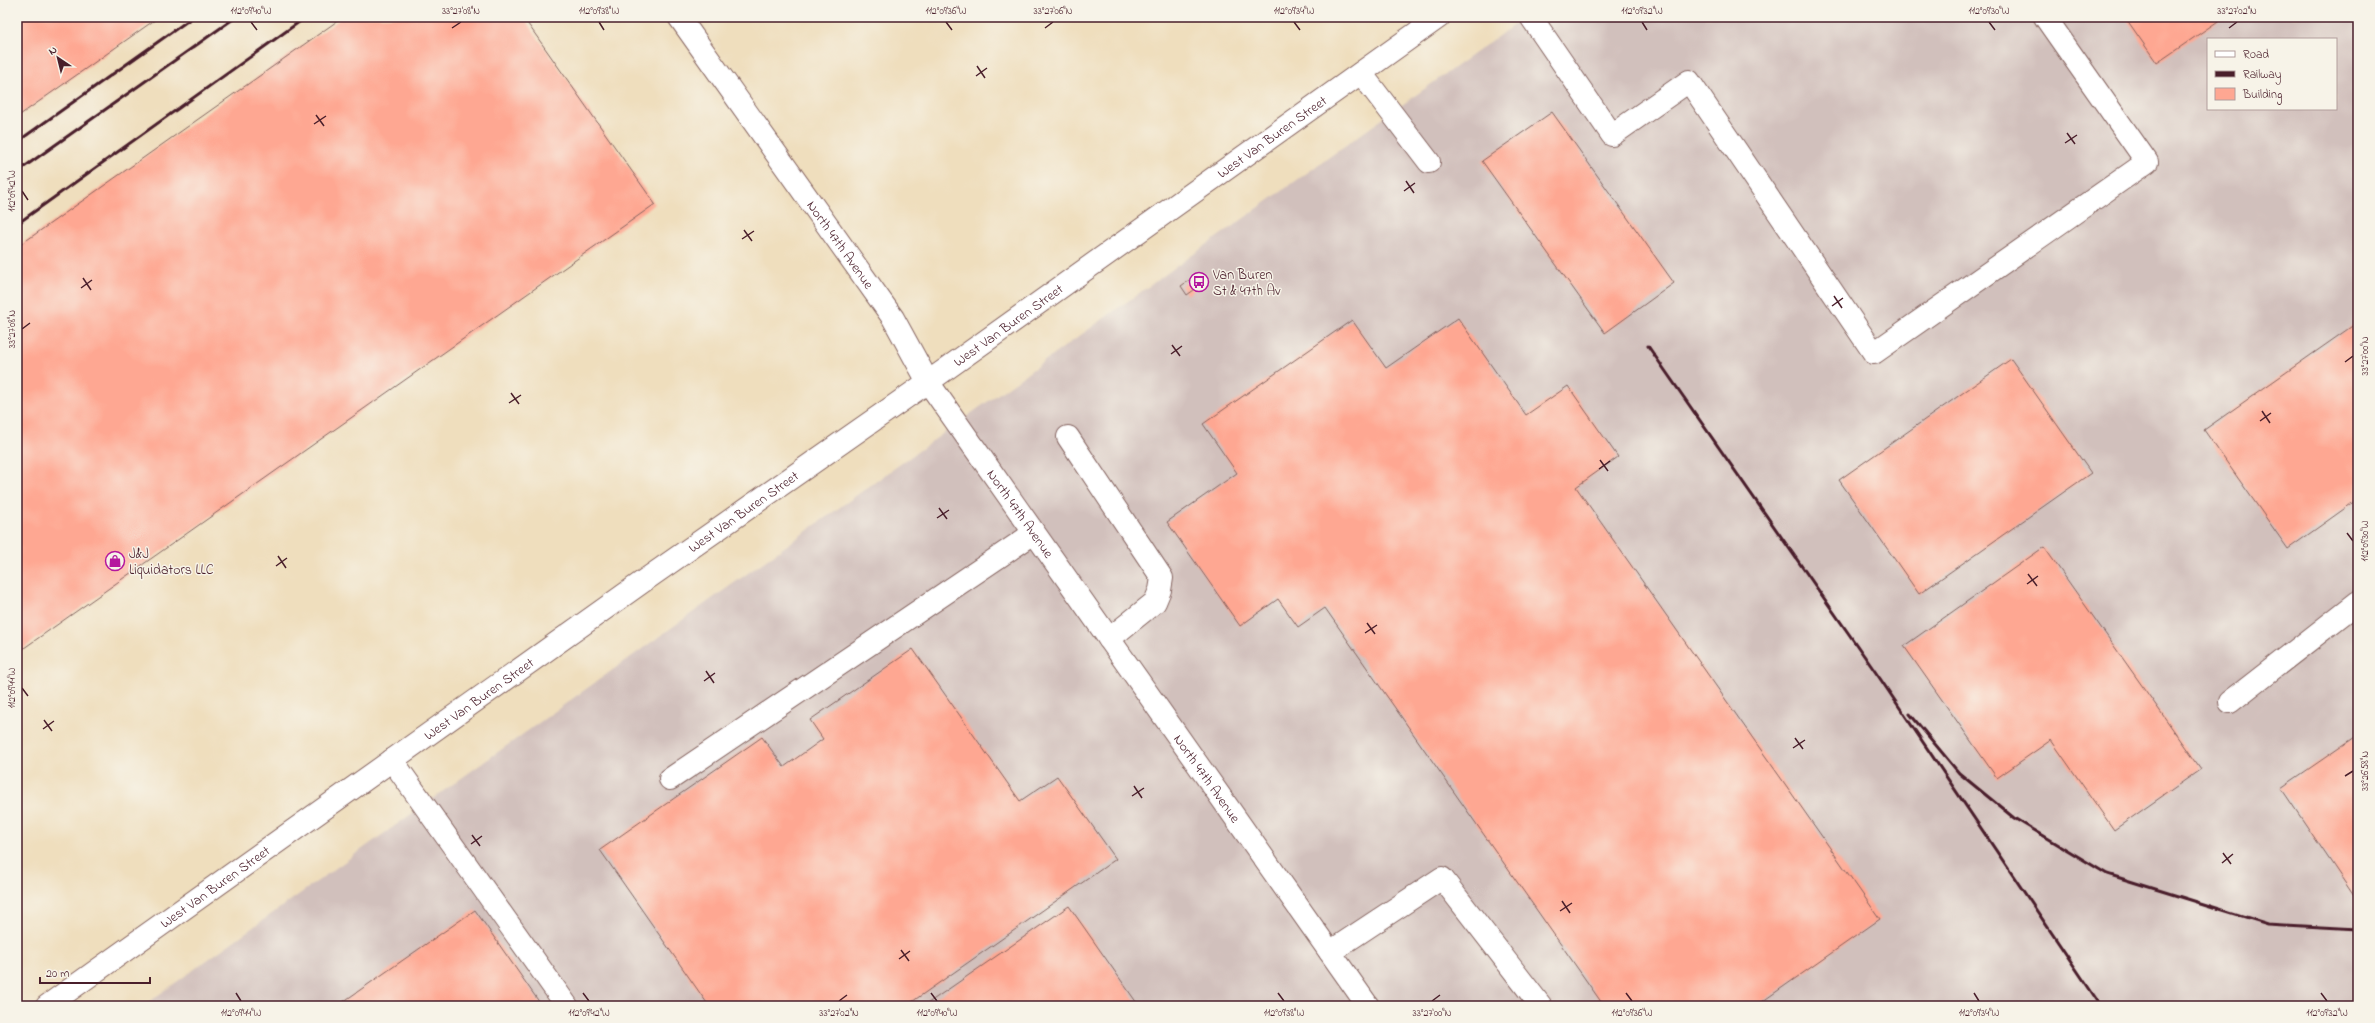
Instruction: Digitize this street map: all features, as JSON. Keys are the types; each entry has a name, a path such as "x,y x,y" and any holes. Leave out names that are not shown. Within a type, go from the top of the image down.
{"main road":[{"name":"North 47th Avenue","path":"679,17 893,318 928,382 1368,1006"},
{"name":"West Van Buren Street","path":"47,1006 392,760 928,382 1438,17"},
{"path":"1531,17 1612,135 1689,81 1874,353 2147,162 2045,17"},
{"path":"1361,72 1429,162"},
{"path":"1068,437 1162,578 1160,590 1155,602 1109,639"},
{"path":"670,779 1034,533"},
{"path":"2230,702 2358,602"},
{"path":"392,760 567,1006"},
{"path":"1330,952 1442,878 1541,1006"}],"shaded area":[{"path":"1525,17 2358,17 2358,1006 143,1006"}],"building":[{"path":"17,17 159,17 17,117"},
{"path":"343,17 523,17 655,204 17,653 17,247"},
{"path":"2125,17 2224,17 2157,63"},
{"path":"1552,112 1674,283 1605,333 1482,161"},
{"path":"1199,273 1205,282 1187,295 1181,286"},
{"path":"1458,318 1526,415 1568,386 1618,457 1576,487 1880,919 1756,1006 1604,1006 1325,608 1298,627 1278,599 1240,626 1167,522 1237,473 1203,424 1352,320 1386,368"},
{"path":"2358,322 2358,499 2288,549 2204,430"},
{"path":"2011,359 2091,473 1919,594 1839,480"},
{"path":"2044,547 2201,769 2114,830 2051,740 1997,778 1904,646"},
{"path":"913,649 1020,801 1057,776 1116,859 906,1006 709,1006 600,850 762,737 784,767 823,739 810,720"},
{"path":"2358,735 2358,902 2281,788"},
{"path":"1069,906 1139,1006 924,1006"},
{"path":"475,910 542,1006 337,1006"}],"railway":[{"path":"17,142 193,17"},
{"path":"17,172 236,17"},
{"path":"17,224 306,17"},
{"path":"1648,346 1881,680 2101,1006"},
{"path":"1910,714 1959,773 2014,818 2107,874 2268,924 2358,929"}],"place":[{"name":"Van Buren St & 47th Av","path":"1199,282"},
{"name":"J&J Liquidators LLC","path":"115,561"}]}
